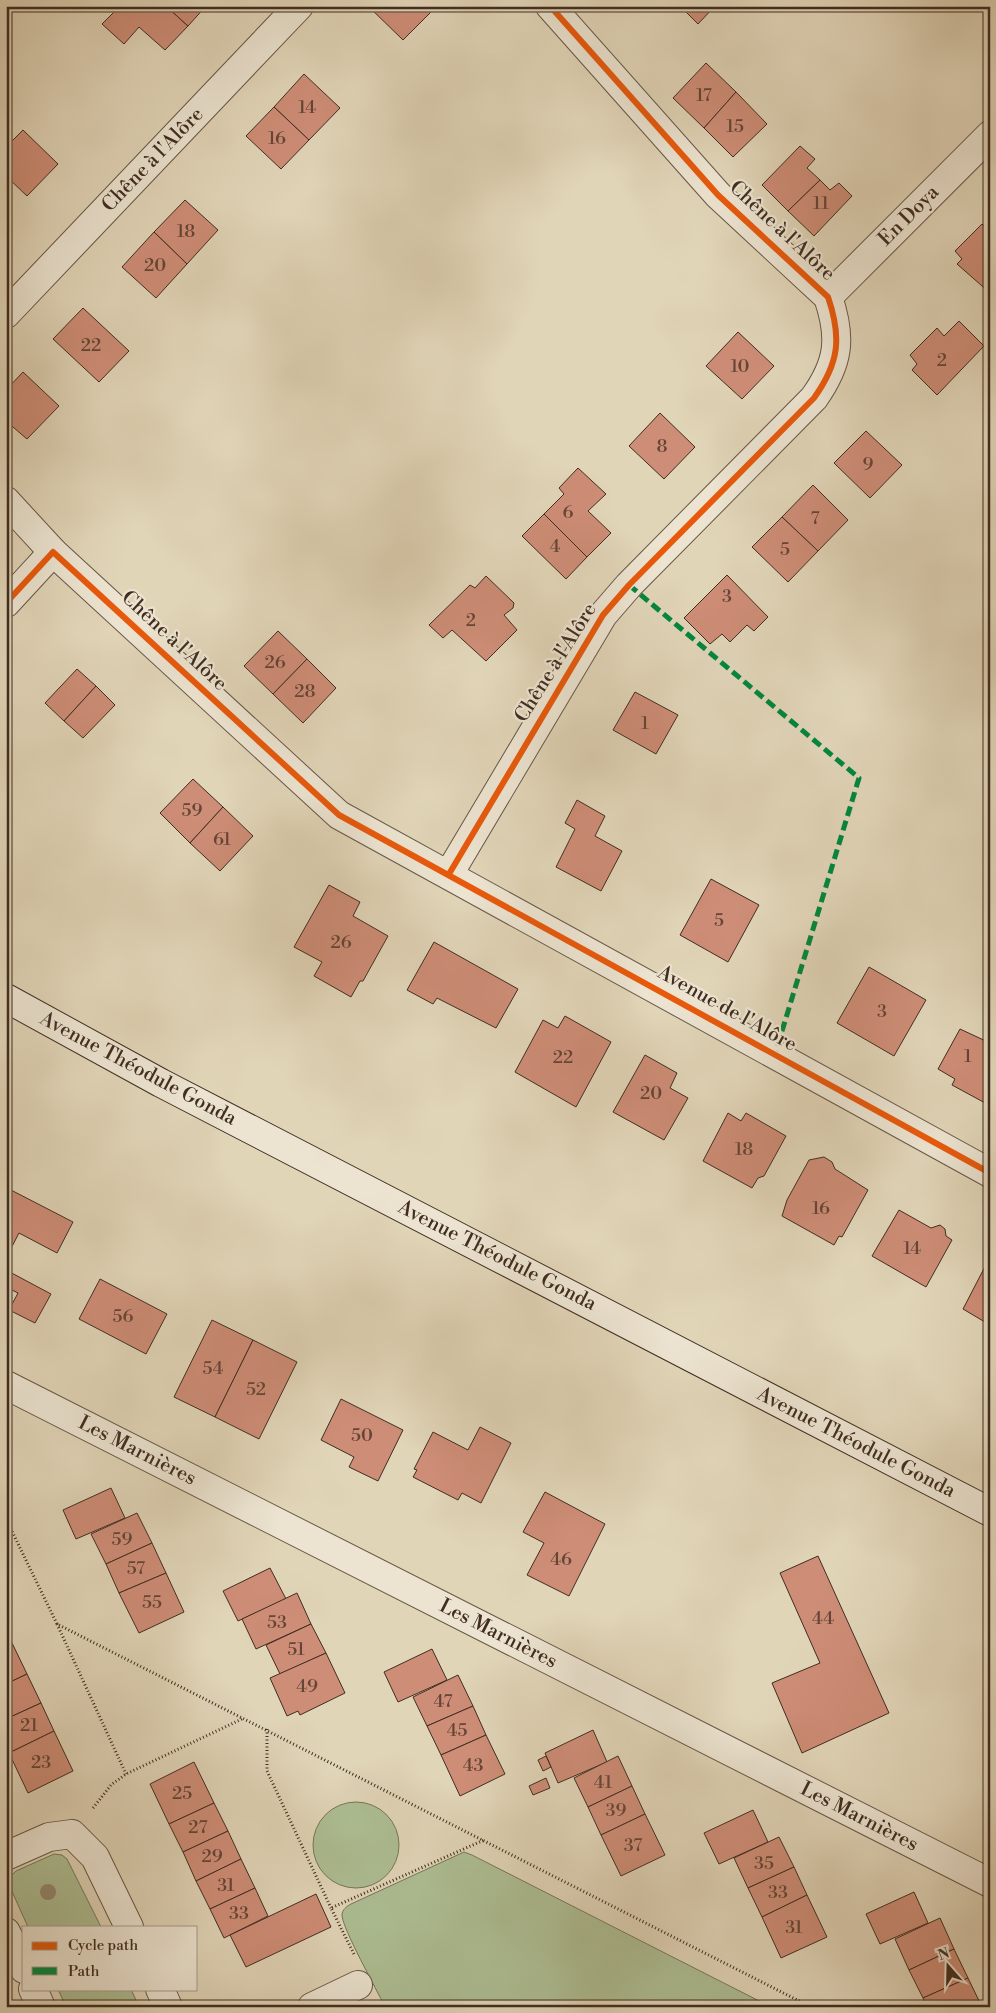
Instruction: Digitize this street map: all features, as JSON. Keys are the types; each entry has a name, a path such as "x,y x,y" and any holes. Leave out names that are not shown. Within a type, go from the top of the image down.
{"street":[{"name":"Chêne à l'Alôre","path":"6,314 299,6"},
{"name":"Chêne à l'Alôre","path":"6,501 53,552 339,815 448,874 602,615 814,398 828,378 835,357 837,337 835,319 828,297 718,195 550,6"},
{"name":"En Doya","path":"828,297 990,135"},
{"path":"6,603 53,552"},
{"name":"Avenue de l'Alôre","path":"448,874 990,1173"},
{"name":"Avenue Théodule Gonda","path":"6,998 170,1087 990,1512"},
{"name":"Les Marnières","path":"6,1385 990,1883"},
{"path":"6,1856 48,1837 72,1834 95,1857 130,1926"},
{"path":"6,1932 22,1965"},
{"path":"312,2007 358,1985"},
{"path":"33,1990 41,2007"},
{"path":"160,1990 168,2007"}],"path":[{"path":"6,1519 126,1774"},
{"path":"57,1624 811,2007"},
{"path":"72,1834 111,1785 126,1774 244,1718"},
{"path":"267,1729 267,1771 355,1956"},
{"path":"331,1908 485,1840"}],"green space":[{"path":"356,1802 372,1806 386,1815 395,1829 399,1845 395,1861 386,1875 372,1884 356,1888 340,1884 326,1875 317,1861 313,1845 317,1829 326,1815 340,1806"},
{"path":"464,1852 771,2007 385,2007 348,1932 342,1915 343,1911 351,1904"},
{"path":"54,1854 62,1855 67,1859 100,1926 28,1926 10,1887 11,1876 16,1871"},
{"path":"58,1990 131,1990 139,2007 66,2007"}],"building":[{"path":"120,6 166,6 188,26 165,50 139,27 124,44 102,24"},
{"path":"166,6 206,6 188,26"},
{"path":"368,6 435,6 436,7 403,40"},
{"path":"680,6 715,6 698,24"},
{"path":"706,63 736,92 704,128 673,98"},
{"path":"304,74 340,108 309,140 274,107"},
{"path":"736,92 767,124 733,157 704,128"},
{"path":"274,107 309,140 281,169 246,136"},
{"path":"23,130 58,164 27,196 6,176 6,147"},
{"path":"800,146 815,159 807,168 820,180 788,211 762,185"},
{"path":"820,180 830,190 839,183 852,196 814,236 788,211"},
{"path":"185,200 218,230 187,264 154,232"},
{"path":"982,224 990,231 990,293 957,264 962,259 955,251"},
{"path":"154,232 187,264 156,298 122,267"},
{"path":"83,308 129,351 99,382 53,339"},
{"path":"959,321 984,346 937,395 912,370 917,364 910,355 937,328 944,336"},
{"path":"738,332 774,366 742,399 706,366"},
{"path":"23,372 59,406 27,439 6,421 6,390"},
{"path":"660,413 695,447 664,479 629,446"},
{"path":"866,431 902,465 870,498 834,463"},
{"path":"578,468 606,494 588,511 611,533 587,557 544,514 564,494 559,488"},
{"path":"813,485 848,520 818,551 782,517"},
{"path":"544,514 587,557 566,579 522,536"},
{"path":"782,517 818,551 788,582 752,547"},
{"path":"727,575 768,617 754,631 747,625 730,642 722,634 710,644 684,618"},
{"path":"486,576 514,603 513,608 504,615 517,630 486,661 452,630 443,638 429,625 470,585 475,588"},
{"path":"278,631 307,659 273,694 244,666"},
{"path":"307,659 336,688 303,723 273,694"},
{"path":"77,669 96,686 64,721 45,703"},
{"path":"96,686 115,705 83,738 64,721"},
{"path":"635,692 678,715 656,754 613,730"},
{"path":"193,779 223,807 190,843 160,813"},
{"path":"577,800 605,816 595,836 622,851 601,891 556,867 575,829 565,823"},
{"path":"223,807 253,836 220,871 190,843"},
{"path":"711,879 759,905 728,962 680,935"},
{"path":"329,885 360,902 353,916 388,936 363,981 360,981 351,997 314,976 322,962 294,947"},
{"path":"434,942 518,989 496,1028 437,998 433,1004 407,990"},
{"path":"869,967 926,1000 894,1056 837,1023"},
{"path":"565,1016 611,1042 576,1107 515,1072 543,1020 558,1028"},
{"path":"960,1029 990,1043 990,1099 987,1104 952,1085 955,1079 938,1069"},
{"path":"645,1055 677,1073 670,1088 688,1098 664,1140 613,1112"},
{"path":"728,1113 741,1121 746,1113 786,1136 764,1176 758,1178 752,1188 703,1161"},
{"path":"824,1157 832,1162 835,1169 868,1190 842,1237 839,1236 834,1245 782,1216 787,1200 809,1160"},
{"path":"9,1189 73,1222 57,1253 19,1233 6,1258 6,1194"},
{"path":"899,1210 931,1228 940,1225 945,1229 946,1236 952,1240 926,1287 872,1256"},
{"path":"990,1257 990,1325 963,1309"},
{"path":"6,1270 51,1294 35,1323 9,1310 18,1293 6,1287"},
{"path":"100,1279 167,1314 146,1354 79,1319"},
{"path":"212,1320 253,1340 215,1417 174,1397"},
{"path":"253,1340 297,1362 259,1439 215,1417"},
{"path":"341,1399 403,1430 378,1481 349,1467 354,1457 321,1440"},
{"path":"480,1427 511,1443 481,1503 462,1493 458,1500 413,1477 417,1470 414,1469 433,1432 468,1450"},
{"path":"111,1488 125,1518 76,1539 63,1510"},
{"path":"545,1492 605,1524 569,1596 527,1575 544,1543 523,1532"},
{"path":"137,1513 152,1543 106,1564 91,1534"},
{"path":"152,1543 166,1573 119,1593 106,1564"},
{"path":"818,1556 889,1713 802,1753 772,1683 820,1663 780,1573"},
{"path":"270,1568 286,1599 238,1621 223,1591"},
{"path":"166,1573 184,1612 139,1633 119,1593"},
{"path":"297,1593 311,1624 256,1649 242,1619"},
{"path":"311,1624 326,1653 280,1674 266,1645"},
{"path":"6,1631 13,1645 6,1649"},
{"path":"13,1645 27,1674 6,1684 6,1649"},
{"path":"432,1649 447,1680 398,1702 384,1672"},
{"path":"326,1653 345,1693 300,1715 298,1711 287,1716 270,1678"},
{"path":"27,1674 41,1703 6,1719 6,1684"},
{"path":"458,1675 473,1706 427,1726 413,1697"},
{"path":"41,1703 54,1731 9,1753 6,1748 6,1719"},
{"path":"473,1706 486,1735 441,1755 427,1726"},
{"path":"593,1730 607,1762 558,1783 545,1753"},
{"path":"54,1731 73,1771 28,1793 9,1753"},
{"path":"486,1735 505,1774 460,1796 441,1755"},
{"path":"546,1756 551,1767 543,1771 538,1760"},
{"path":"618,1756 632,1786 588,1807 574,1778"},
{"path":"194,1762 214,1803 169,1824 150,1784"},
{"path":"546,1778 550,1788 533,1795 529,1786"},
{"path":"632,1786 645,1814 601,1835 588,1807"},
{"path":"214,1803 228,1831 183,1852 169,1824"},
{"path":"753,1810 768,1842 719,1864 704,1833"},
{"path":"645,1814 665,1855 621,1876 601,1835"},
{"path":"228,1831 241,1859 196,1881 183,1852"},
{"path":"779,1837 794,1867 748,1888 734,1858"},
{"path":"241,1859 255,1888 210,1909 196,1881"},
{"path":"794,1867 807,1895 762,1917 748,1888"},
{"path":"255,1888 268,1916 224,1938 210,1909"},
{"path":"914,1892 928,1923 880,1944 866,1914"},
{"path":"316,1894 331,1927 246,1967 230,1935"},
{"path":"807,1895 827,1937 781,1958 762,1917"},
{"path":"940,1918 954,1949 909,1970 895,1939"},
{"path":"954,1949 968,1978 923,1998 909,1970"},
{"path":"968,1978 982,2007 927,2007 923,1998"}],"marked path":[{"path":"629,585 859,778 775,1054"}],"cycle path":[{"path":"449,874 603,615 629,585 814,398 829,373 836,350 835,325 828,297 718,195 550,6"},
{"path":"6,603 53,552 339,815 990,1173"}]}
